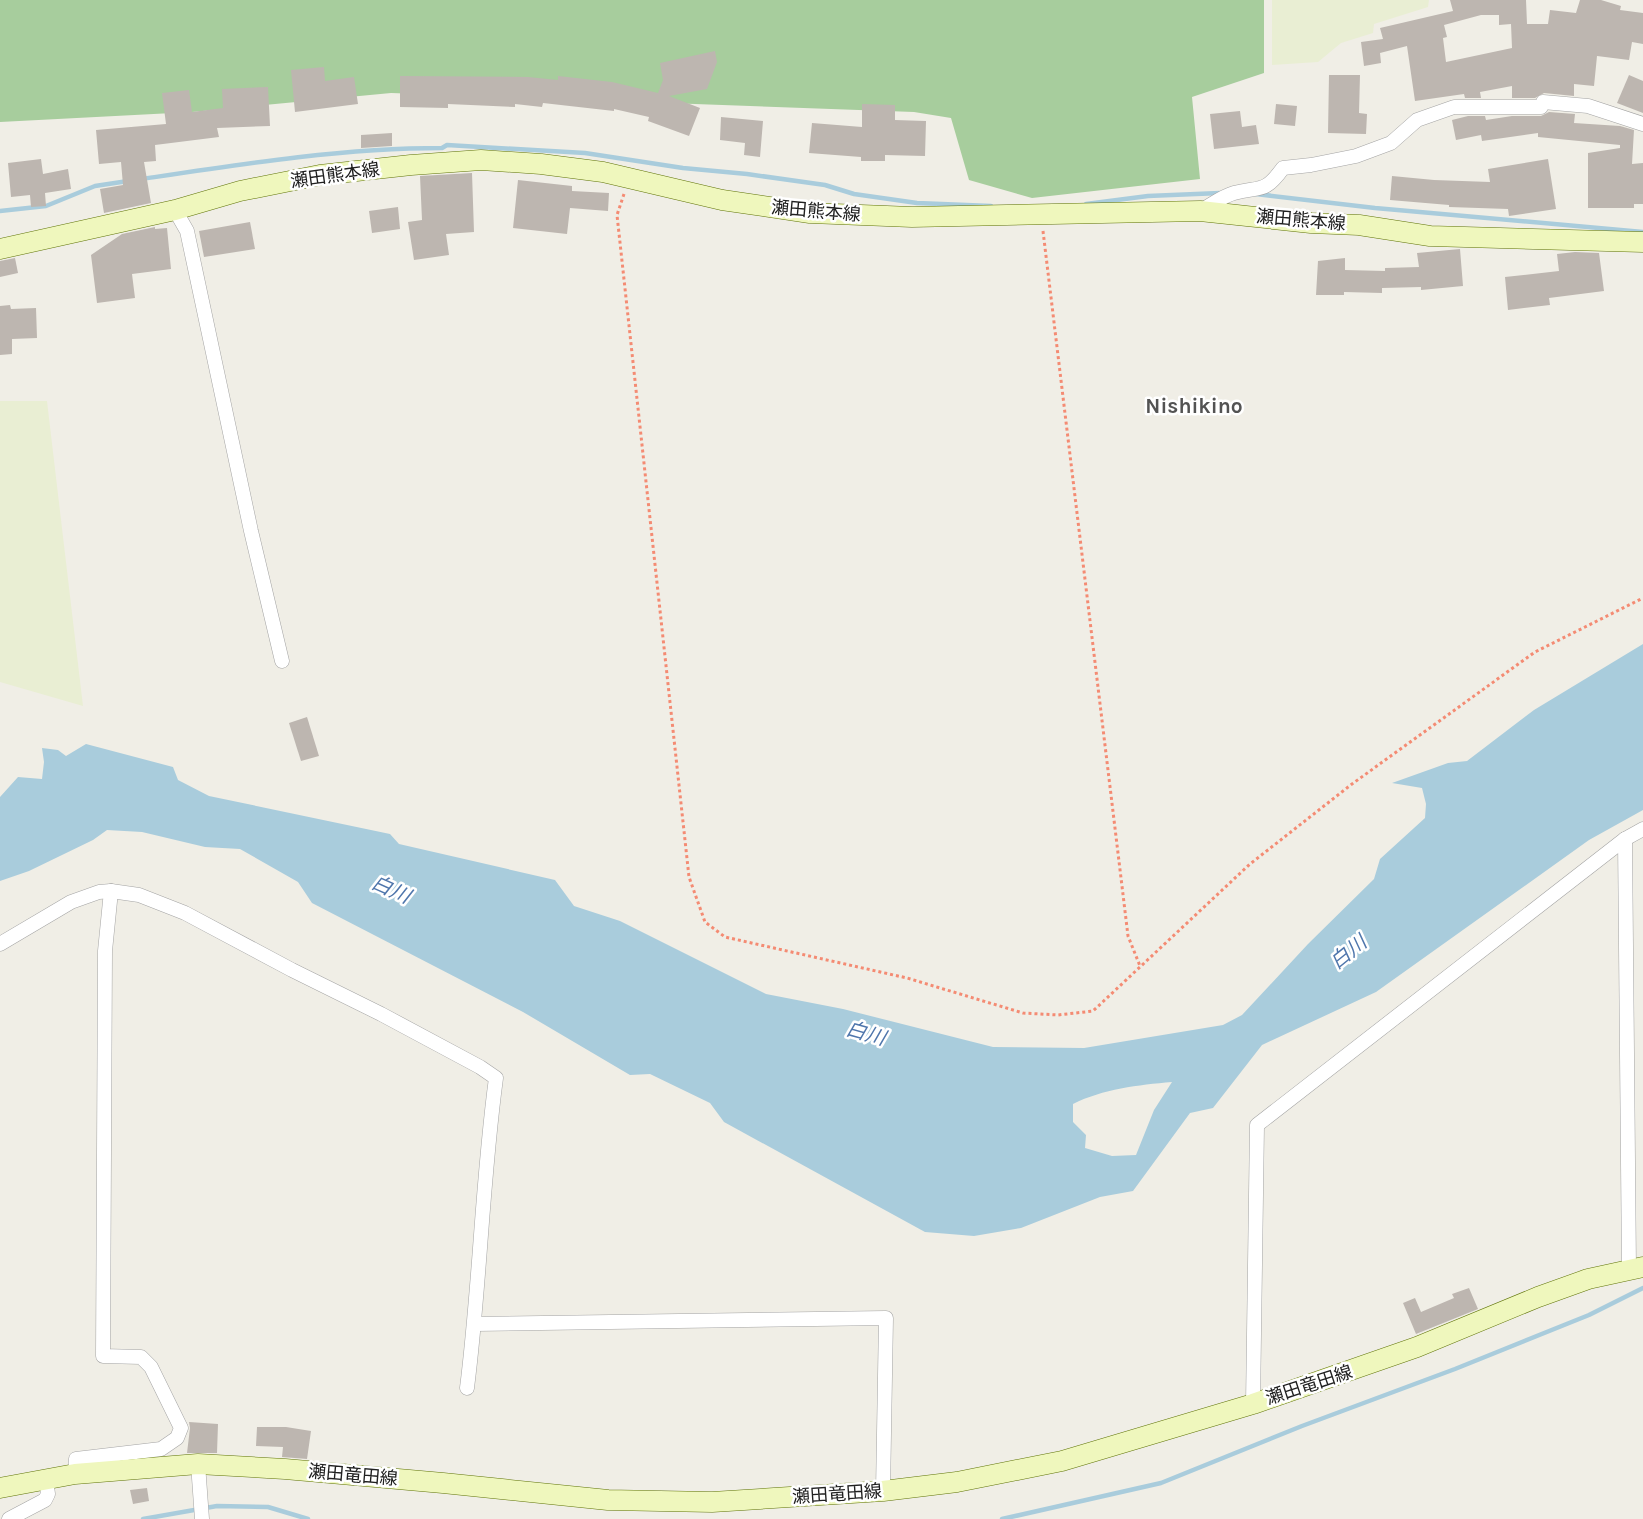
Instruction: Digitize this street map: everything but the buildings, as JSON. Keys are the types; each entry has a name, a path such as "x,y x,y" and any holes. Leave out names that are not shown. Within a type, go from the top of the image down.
{"main road":[{"name":"瀬田熊本線","path":"0,249 175,210 240,191 320,175 481,160 541,164 628,177 722,200 810,213 912,218 1200,211 1311,223 1359,225 1430,237 1643,242"},
{"name":"瀬田竜田線","path":"0,1488 75,1474 198,1464 443,1482 608,1500 712,1502 883,1491 957,1482 1062,1461 1253,1404 1417,1347 1548,1293 1588,1279 1636,1268"}],"street":[{"path":"1200,211 1233,193 1260,190 1273,182 1283,168 1356,156 1391,143 1417,120 1454,107 1541,107 1543,102 1588,106 1643,124"},
{"path":"175,210 187,231 250,531 282,661"},
{"path":"1253,1404 1257,1125 1625,839 1643,829"},
{"path":"1625,839 1636,1268"},
{"path":"0,944 71,902 99,892 111,891 139,895 185,914 381,1014 496,1078 489,1129 475,1324 467,1388"},
{"path":"75,1474 76,1459 161,1449 177,1438 182,1428 151,1366 141,1357 104,1356 105,951 111,891"},
{"path":"475,1324 886,1318 883,1491"},
{"path":"198,1464 202,1519"},
{"path":"9,1519 45,1500 48,1494 46,1479"}],"path":[{"path":"628,177 617,215 689,877 705,922 725,937 907,978 1023,1013 1058,1015 1093,1011 1250,864 1362,777 1535,651 1643,598"},
{"path":"1042,223 1128,936 1140,966"}],"green space":[{"path":"0,0 1264,0 1264,73 1192,97 1200,179 1032,198 969,180 951,118 914,112 391,93 192,112 0,122"},
{"path":"1272,0 1429,0 1428,7 1374,24 1373,33 1341,43 1318,62 1272,65"},
{"path":"0,401 47,401 83,706 0,682"}],"water":[{"name":"白川","path":"1643,644 1643,810 1589,840 1376,992 1262,1045 1213,1108 1190,1113 1133,1191 1100,1197 1021,1228 974,1236 925,1232 724,1122 710,1103 650,1074 630,1075 523,1012 312,903 298,882 240,849 205,847 142,832 107,830 93,840 29,871 0,881 0,797 18,777 42,779 44,762 42,748 58,750 66,756 86,744 173,767 178,780 209,796 390,834 399,844 555,880 574,906 620,921 766,994 843,1009 993,1047 1084,1048 1223,1025 1242,1015 1308,944 1374,879 1380,859 1425,818 1426,804 1422,788 1392,783 1448,763 1467,761 1534,710","holes":["1172,1082 1154,1110 1136,1155 1112,1156 1085,1148 1086,1135 1073,1122 1073,1104 1084,1099 1121,1088"]}],"waterway":[{"path":"142,179 292,158 367,151 442,148 447,145 585,153 683,168 825,185 854,194 917,203 991,206"},
{"path":"0,211 46,206 95,186 128,181"},
{"path":"1086,204 1148,196 1220,193"},
{"path":"1256,194 1375,208 1643,232"},
{"path":"1002,1519 1161,1483 1589,1315 1643,1288"},
{"path":"143,1519 217,1506 268,1507 308,1519"}],"district":[{"name":"Nishikino","path":"1194,406"}]}
